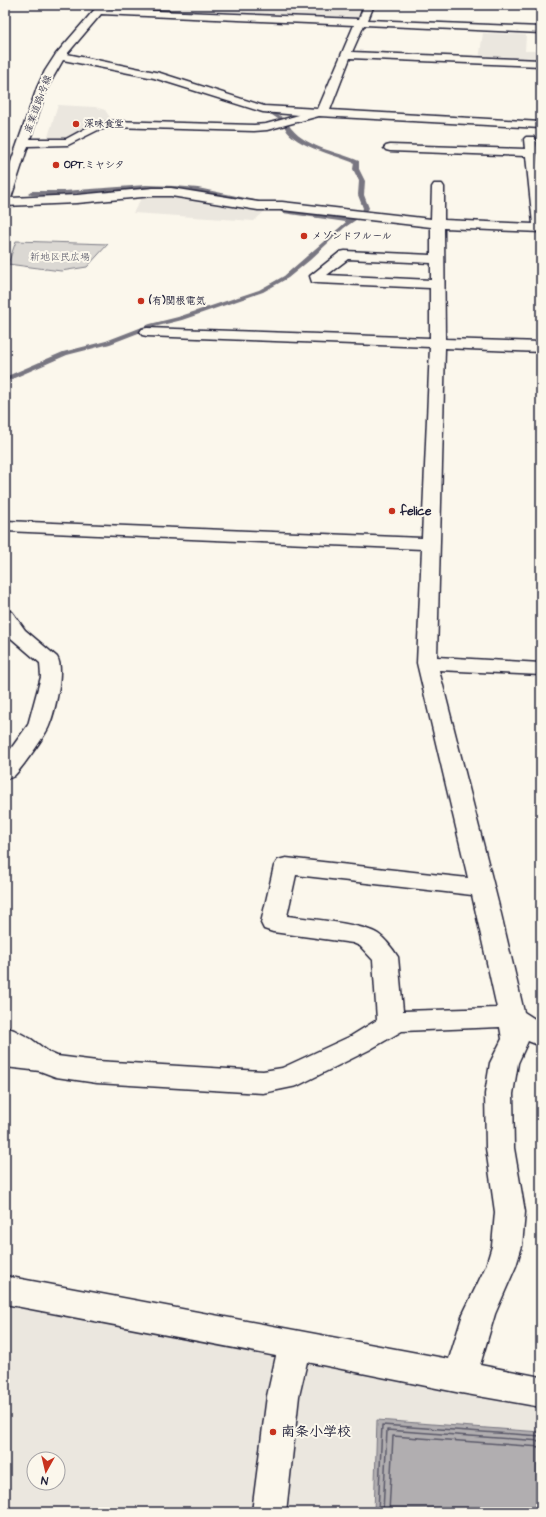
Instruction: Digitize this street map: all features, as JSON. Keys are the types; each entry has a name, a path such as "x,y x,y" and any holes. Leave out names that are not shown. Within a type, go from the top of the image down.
{"street":[{"path":"23,143 68,142 94,128 111,124 254,128 266,127 319,113 324,111 346,55 369,5"},
{"path":"102,8 361,23 541,30"},
{"name":"産業道路1号線","path":"5,197 8,178 23,143 42,88 50,70 60,56 102,8"},
{"path":"346,55 541,63"},
{"path":"5,197 77,199 153,192 171,192 258,206 282,206 439,224 540,228 532,153 535,124 263,109 156,75 60,56"},
{"path":"390,148 532,153"},
{"path":"438,188 437,378 427,663 482,888 512,1017 515,1039 504,1063 500,1094 500,1148 510,1212 507,1246 501,1266 480,1314 468,1348 461,1378"},
{"path":"437,284 317,279 317,276 345,256 438,259"},
{"path":"147,332 541,347"},
{"path":"5,526 432,544"},
{"path":"5,616 18,634 50,661 51,677 39,725 30,740 5,772"},
{"path":"427,663 541,669"},
{"path":"391,1025 385,957 369,940 356,935 273,923 286,866 482,888"},
{"path":"5,1057 42,1061 56,1066 97,1072 263,1082 287,1078 360,1043 397,1021 512,1017 541,1036"},
{"path":"5,1037 42,1061"},
{"path":"5,1290 461,1378 541,1392"},
{"path":"269,1512 284,1396 295,1346"}],"shaded area":[{"path":"126,5 207,5 248,7 250,5 362,5 357,18 134,8"},
{"path":"483,33 526,35 525,51 541,51 541,62 479,59"},
{"path":"58,105 95,107 105,110 113,122 66,139 47,140"},
{"path":"143,195 169,195 204,199 266,210 254,221 133,213"},
{"name":"南条小学校","path":"5,1307 47,1312 541,1405 541,1512 5,1512"}],"green space":[{"name":"新地区民広場","path":"16,241 108,244 87,267 61,271 8,264"}],"water":[{"path":"377,1420 541,1432 541,1512 374,1512"}],"waterway":[{"path":"256,109 274,114 283,120"},
{"path":"286,125 291,133 307,144 357,162 356,169 362,181 361,195 366,208 364,212 351,221"},
{"path":"31,193 48,194 146,187 175,187 257,201"},
{"path":"283,211 351,221"},
{"path":"5,380 65,353 108,343 152,325 180,319 261,291 286,277 308,259 342,227 351,221"}],"place":[{"name":"深味食堂","path":"76,124"},
{"name":"OPT.ミヤシタ","path":"56,165"},
{"name":"メゾンドフルール","path":"304,236"},
{"name":"(有)関根電気","path":"141,301"},
{"name":"felice","path":"392,511"},
{"name":"南条小学校","path":"273,1432"}]}
